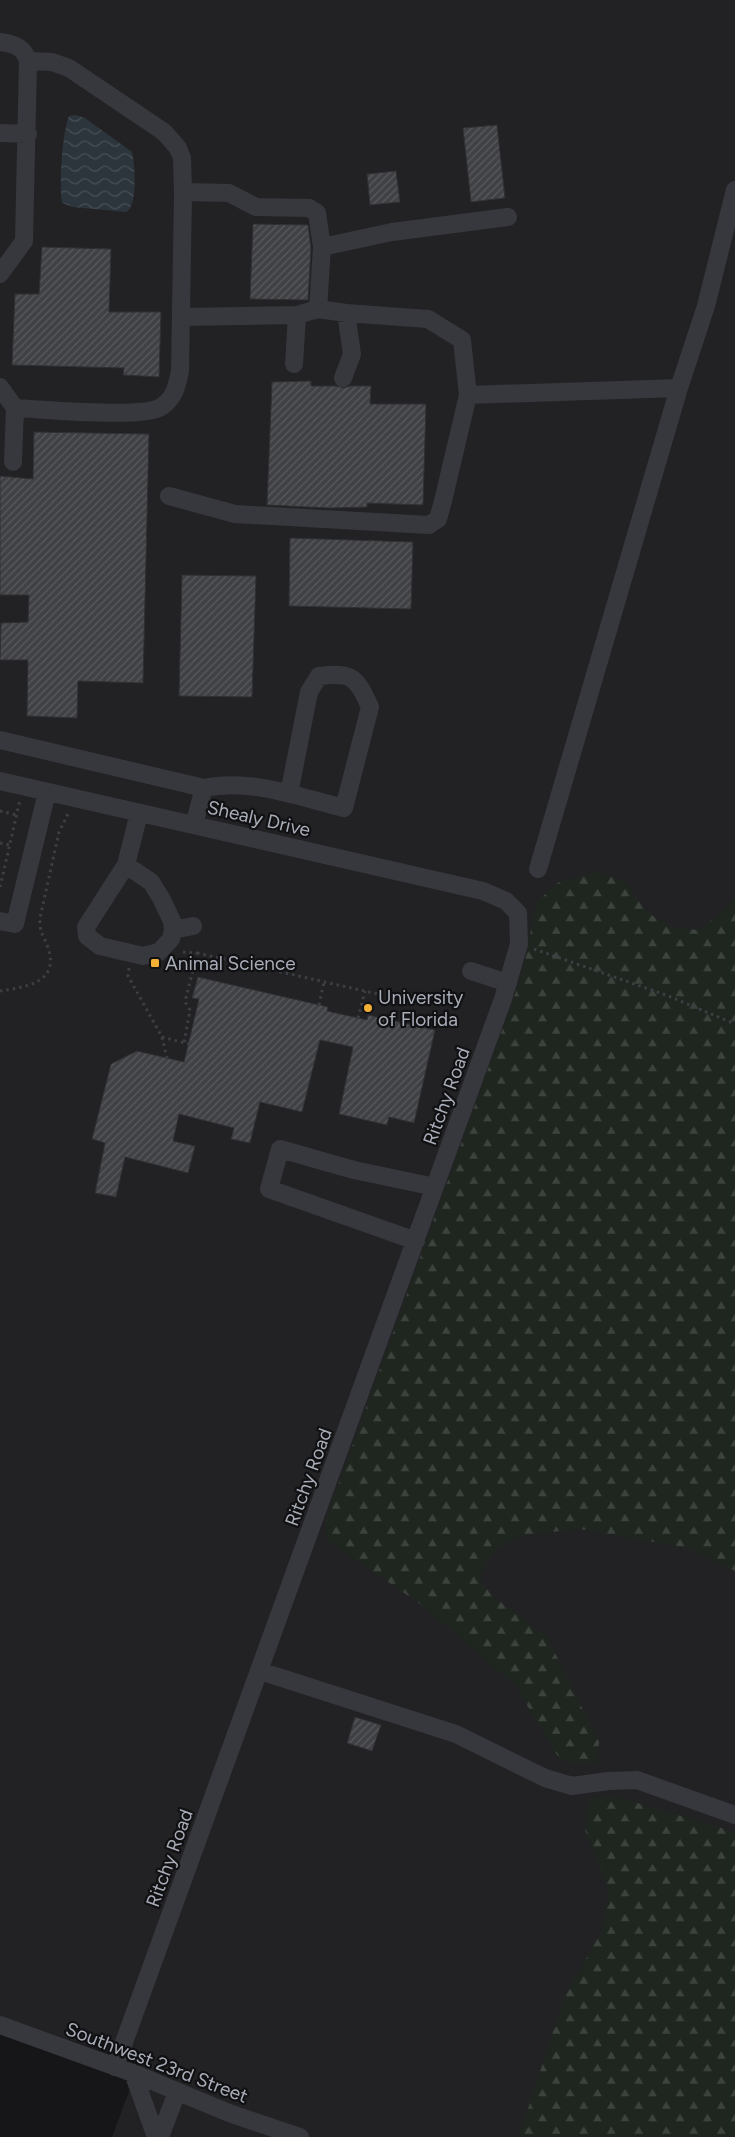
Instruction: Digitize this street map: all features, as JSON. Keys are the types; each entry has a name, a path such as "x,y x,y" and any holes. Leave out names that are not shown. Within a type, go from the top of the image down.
{"street":[{"path":"0,42 20,48 26,54 28,61 28,134 24,240 1,272"},
{"path":"15,408 134,413 159,408 169,401 176,388 180,371 183,192 182,158 178,148 164,132 60,64 28,61"},
{"path":"0,133 28,134"},
{"path":"538,869 679,388 706,306 735,190"},
{"path":"183,192 229,193 256,207 308,208 317,213 322,247 318,309"},
{"path":"322,247 392,232 508,218"},
{"path":"169,496 235,514 429,525 438,520 468,395 462,340 428,319 318,309 297,315 181,317"},
{"path":"343,378 352,354 346,312"},
{"path":"294,364 297,315"},
{"path":"0,387 15,408 13,462"},
{"path":"468,395 679,388"},
{"path":"0,740 204,788 222,784 245,785 344,808 370,707 358,682 341,674 319,676 309,692 289,794"},
{"name":"Shealy Drive","path":"0,781 483,891 506,901"},
{"path":"194,825 204,788"},
{"path":"0,921 15,924 47,792"},
{"path":"126,865 152,882 167,908 173,930 171,939 164,947 149,956 100,946 87,936 86,927 126,865 140,813"},
{"name":"Ritchy Road","path":"115,2068 508,983 519,944 518,913 506,901"},
{"path":"173,930 193,926"},
{"path":"471,971 508,983"},
{"path":"416,1240 269,1189 280,1148 354,1170 435,1187"},
{"path":"260,1671 456,1734 546,1778 572,1786 608,1781 637,1780 735,1814"},
{"name":"Southwest 23rd Street","path":"0,2025 133,2073 229,2113 300,2137"},
{"path":"133,2073 156,2137"},
{"path":"160,2137 178,2092"}],"path":[{"path":"0,888 21,797"},
{"path":"0,991 34,984 45,976 48,969 49,952 40,930 40,918 59,832 67,819 70,809"},
{"path":"0,811 17,815"},
{"path":"0,843 10,845"},
{"path":"519,944 666,995 735,1024"},
{"path":"179,952 197,953 422,1004"},
{"path":"184,1043 190,1010 185,1002 197,953"},
{"path":"131,963 128,976 162,1037 167,1058"},
{"path":"318,1005 324,982"},
{"path":"358,1018 365,991"},
{"path":"162,1037 189,1044"}],"shaded area":[{"name":"University of Florida","path":"0,0 735,0 735,2137 112,2137 139,2064 0,2016"}],"green space":[{"path":"596,872 624,881 647,912 670,927 699,930 730,905 735,897 735,1571 688,1548 580,1529 522,1535 495,1550 479,1577 491,1595 547,1637 599,1742 597,1763 569,1763 557,1755 515,1685 423,1606 326,1539 326,1519 523,972 536,903 557,883"},
{"path":"614,1796 735,1832 735,2137 519,2137 564,1997 603,1929 609,1890 585,1830 590,1798"}],"water":[{"path":"75,115 85,118 132,152 135,175 134,194 130,208 126,212 73,207 62,203 61,172 63,146 69,116"}],"building":[{"path":"497,125 505,198 471,202 463,128"},
{"path":"396,171 400,202 370,205 367,174"},
{"path":"253,224 308,225 311,248 308,300 250,299"},
{"path":"42,247 111,249 109,312 161,312 159,377 123,375 124,368 12,365 15,294 39,294"},
{"path":"311,381 311,386 336,386 344,388 350,386 371,386 370,404 426,404 423,505 367,503 367,507 330,508 267,505 272,382"},
{"path":"34,432 149,434 143,683 78,681 77,718 27,716 28,660 0,660 1,623 28,622 29,595 0,595 0,476 33,479"},
{"path":"290,538 413,542 411,609 289,606"},
{"path":"182,575 256,576 252,697 179,696"},
{"path":"198,977 328,1007 327,1011 367,1020 368,1015 435,1030 414,1123 389,1117 387,1125 339,1114 353,1047 320,1040 302,1112 260,1102 250,1143 231,1139 234,1128 179,1114 173,1141 195,1146 188,1173 125,1157 116,1197 95,1193 105,1143 92,1139 111,1064 137,1051 184,1062 199,999 192,998"},
{"path":"355,1717 381,1725 372,1751 347,1743"}],"place":[{"name":"Animal Science","path":"155,963"},
{"name":"University of Florida","path":"368,1008"}]}
